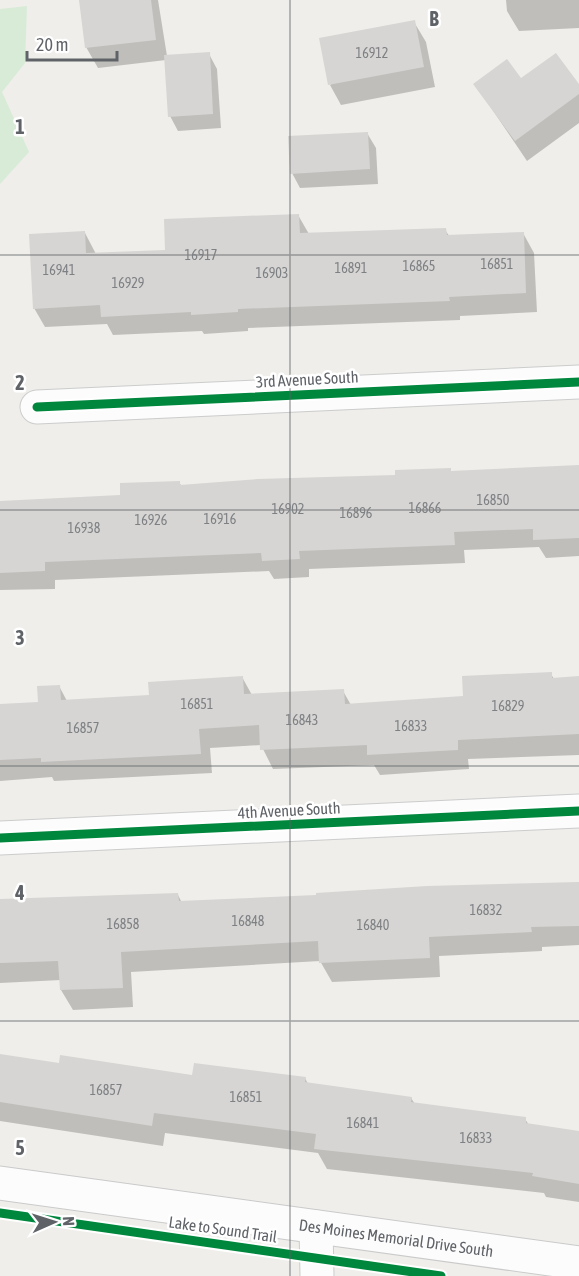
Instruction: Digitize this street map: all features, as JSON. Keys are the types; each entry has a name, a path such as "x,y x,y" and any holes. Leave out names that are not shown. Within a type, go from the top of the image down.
{"street":[{"name":"3rd Avenue South","path":"37,407 579,382"},
{"name":"4th Avenue South","path":"0,838 579,811"},
{"name":"Des Moines Memorial Drive South","path":"0,1183 579,1263"},
{"path":"316,1227 317,1276"}],"green space":[{"path":"27,6 25,63 2,92 29,152 0,184 0,9"}],"building":[{"path":"79,0 151,0 156,40 85,48"},
{"path":"415,20 424,67 328,85 319,38"},
{"path":"210,52 213,114 168,117 164,55"},
{"path":"556,53 579,84 579,94 515,141 473,84 507,59 521,78"},
{"path":"368,132 370,169 290,174 288,136"},
{"path":"299,214 300,233 446,228 447,235 524,232 526,293 449,297 450,301 238,309 238,312 191,315 191,312 101,317 100,305 33,309 29,234 85,231 86,253 165,250 164,219"},
{"path":"579,465 579,538 533,540 533,529 454,532 455,545 299,551 300,559 262,561 261,553 45,562 45,571 0,573 0,501 120,495 120,483 180,481 180,485 258,479 395,475 395,470 451,468 451,471"},
{"path":"552,672 552,678 579,676 579,734 458,740 458,750 367,755 367,745 260,750 259,725 199,729 201,754 41,762 41,758 0,760 0,704 38,702 37,686 60,685 61,700 149,695 148,682 243,676 244,694 344,689 345,704 463,696 462,676"},
{"path":"579,882 579,926 531,927 532,932 429,937 430,958 319,963 318,941 121,952 123,988 60,990 58,961 0,963 0,899 178,893 179,901 316,895 316,893 427,886"},
{"path":"0,1054 59,1063 60,1055 192,1075 194,1063 306,1077 305,1082 412,1097 411,1102 526,1117 526,1123 579,1131 579,1184 532,1176 533,1173 314,1149 316,1134 154,1113 152,1126 0,1102"}],"cycle path":[{"path":"37,407 579,382"},
{"path":"0,838 579,811"},
{"name":"Lake to Sound Trail","path":"0,1213 441,1276"}]}
